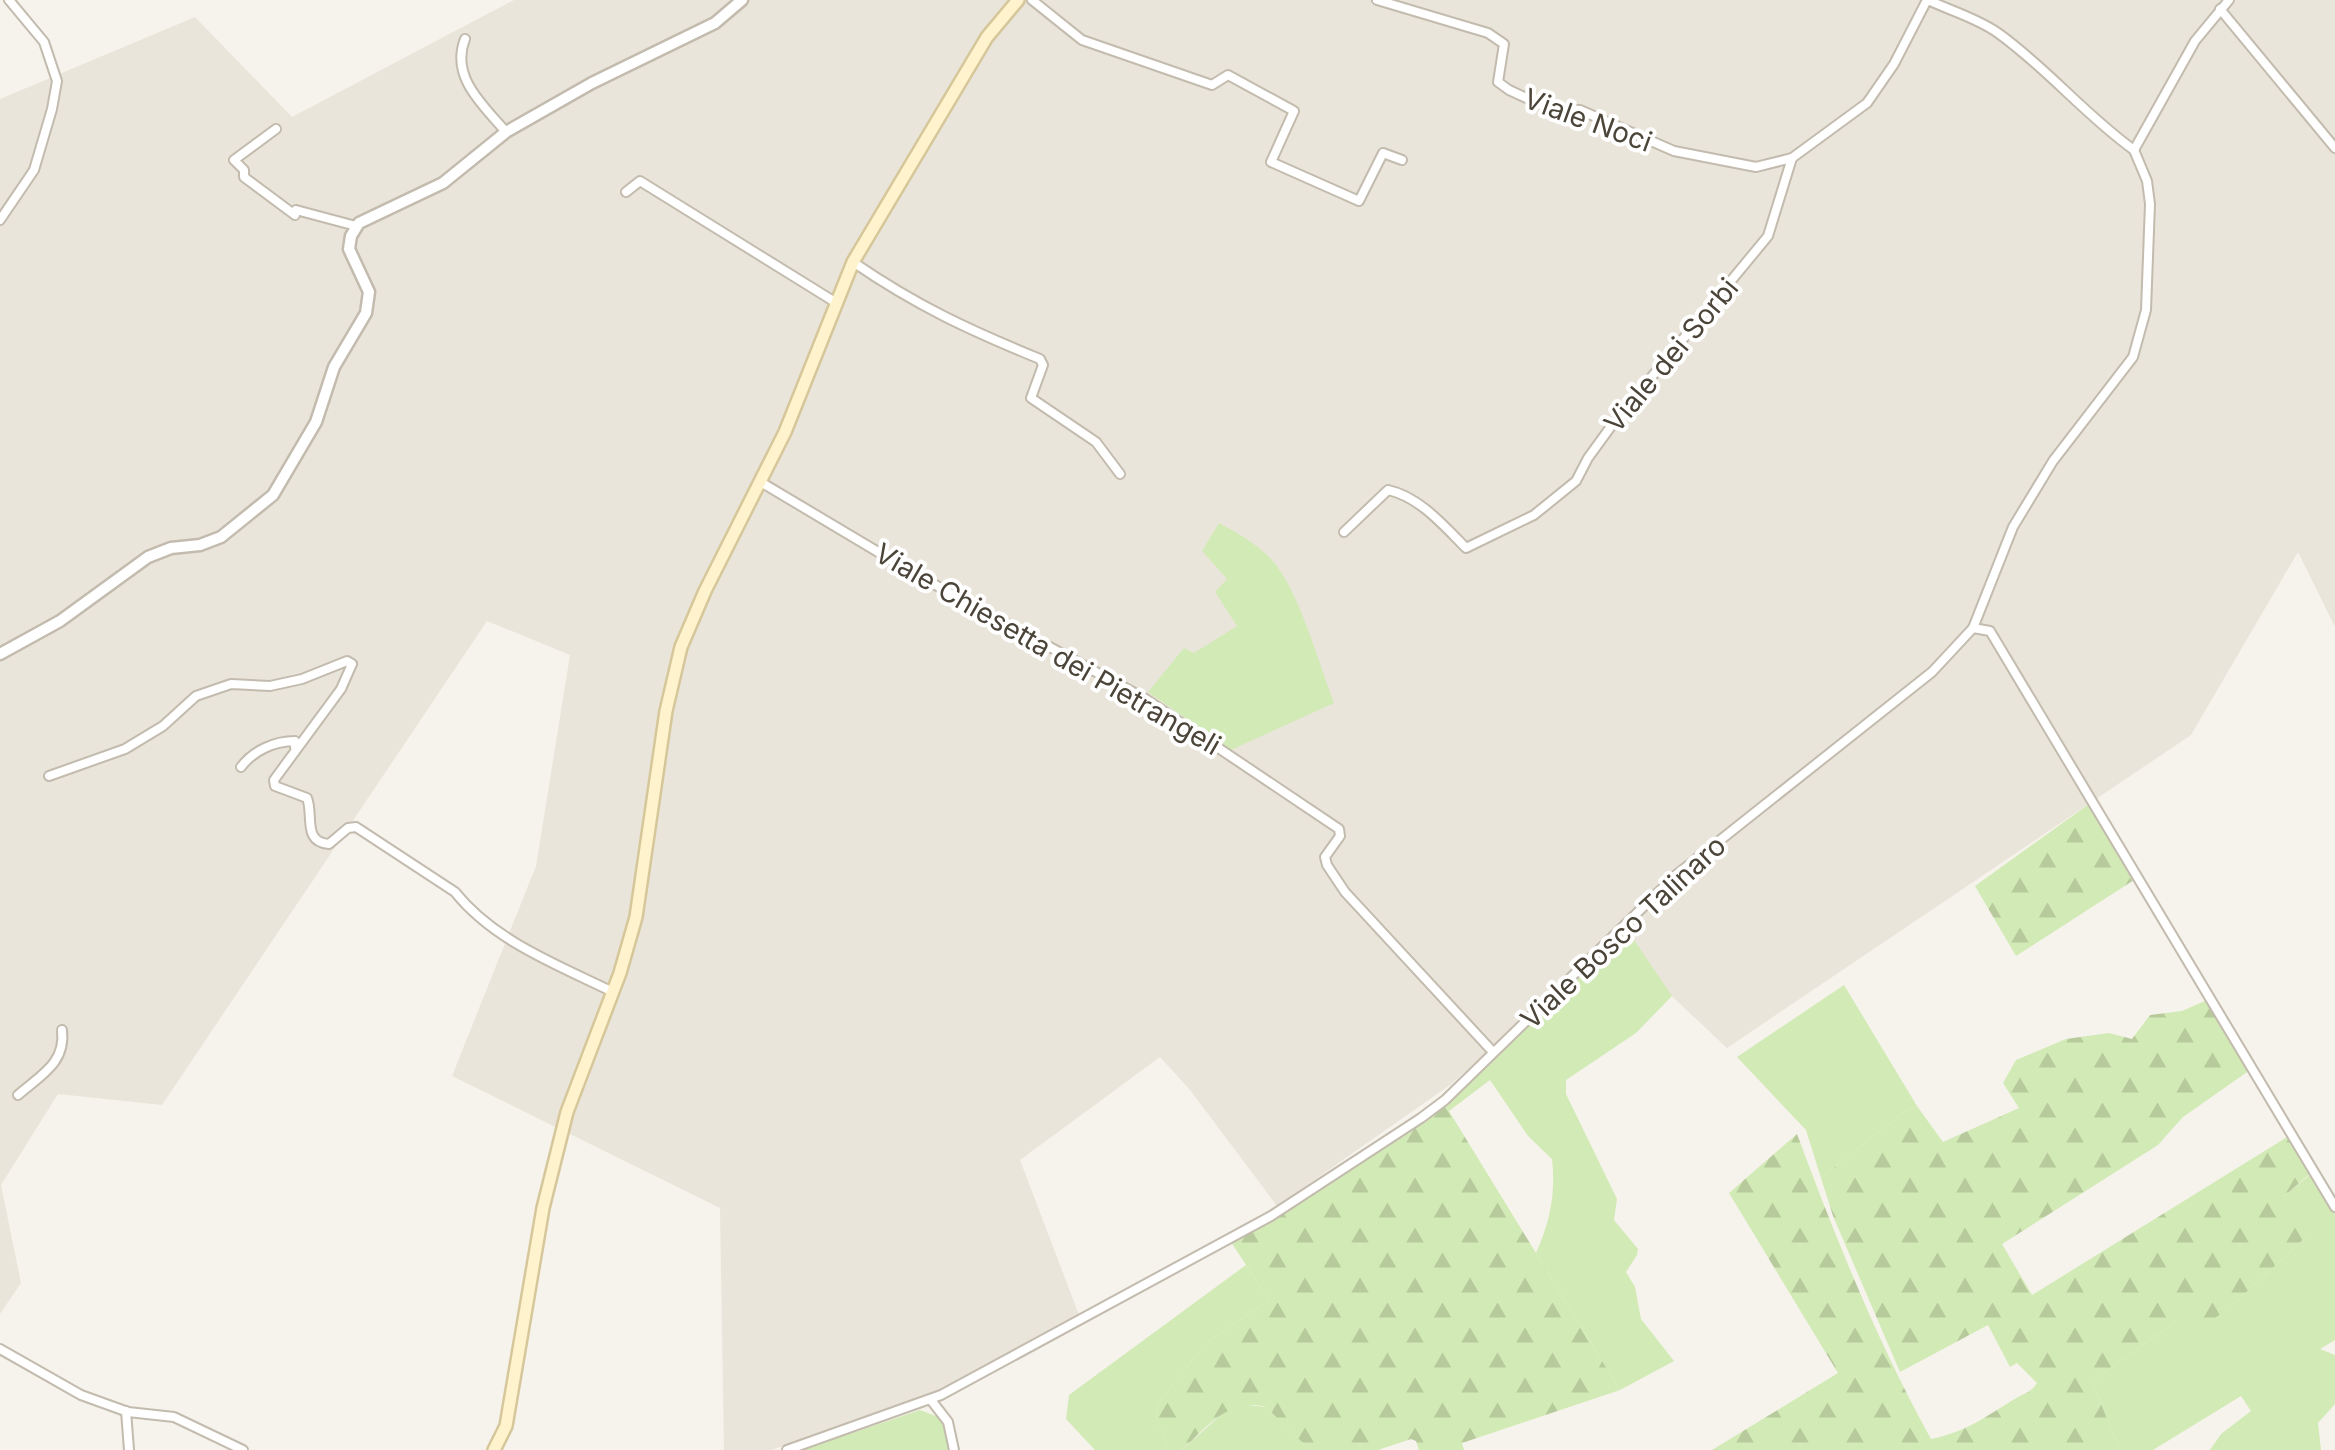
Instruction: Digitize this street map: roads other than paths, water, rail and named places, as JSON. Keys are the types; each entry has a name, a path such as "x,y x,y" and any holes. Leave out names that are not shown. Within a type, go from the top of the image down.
{"main road":[{"path":"494,1450 506,1426 543,1208 567,1112 636,917 666,710 681,647 785,432 853,262 987,37 1018,0"}],"street":[{"path":"0,220 34,170 57,81 44,42 8,0"},
{"path":"0,654 60,621 148,557 222,537 273,496 316,422 334,367 366,312 368,292 349,248 356,226 443,182 506,132 715,23 742,0"},
{"path":"1032,0 1082,40 1212,85 1228,75 1294,112 1272,162 1358,201 1383,153 1402,160"},
{"name":"Viale Noci","path":"1376,0 1488,33 1504,44 1498,82 1548,108 1580,110 1674,151 1756,167 1792,158"},
{"path":"1792,158 1867,103 1894,64 1927,0 1997,32 2104,129 2134,150 2195,41 2229,0"},
{"path":"2220,9 2335,148"},
{"path":"465,39 461,50 464,83 506,132"},
{"path":"276,128 234,160 244,170 244,176 295,214 296,210 356,226"},
{"name":"Viale Bosco Talinaro","path":"787,1450 931,1400 1272,1216 1421,1118 1445,1100 1675,876 1932,672 1973,628 2013,527 2053,461 2133,357 2146,310 2150,204 2147,182 2134,150"},
{"name":"Viale dei Sorbi","path":"1344,532 1388,490 1403,494 1436,518 1466,548 1534,515 1576,481 1612,425 1768,236 1792,158"},
{"path":"626,192 640,181 835,302"},
{"path":"853,262 908,300 1040,359 1043,365 1031,398 1096,442 1120,474"},
{"name":"Viale Chiesetta dei Pietrangeli","path":"759,481 915,574 1144,698 1339,829 1340,836 1325,857 1344,892 1493,1052"},
{"path":"1973,628 1990,631 2335,1207"},
{"path":"49,776 126,749 163,726 196,696 230,684 270,686 302,679 347,662 352,664 341,689 274,780 274,786 308,798 310,830 320,844 329,844 348,828 356,827 455,892 467,907 506,936 612,992"},
{"path":"241,767 250,754 286,741 295,741 295,748"},
{"path":"18,1095 60,1056 64,1046 62,1030"},
{"path":"0,1350 81,1395 126,1411 174,1418 243,1450"},
{"path":"931,1400 948,1422 954,1450"},
{"path":"126,1411 129,1450"}]}
